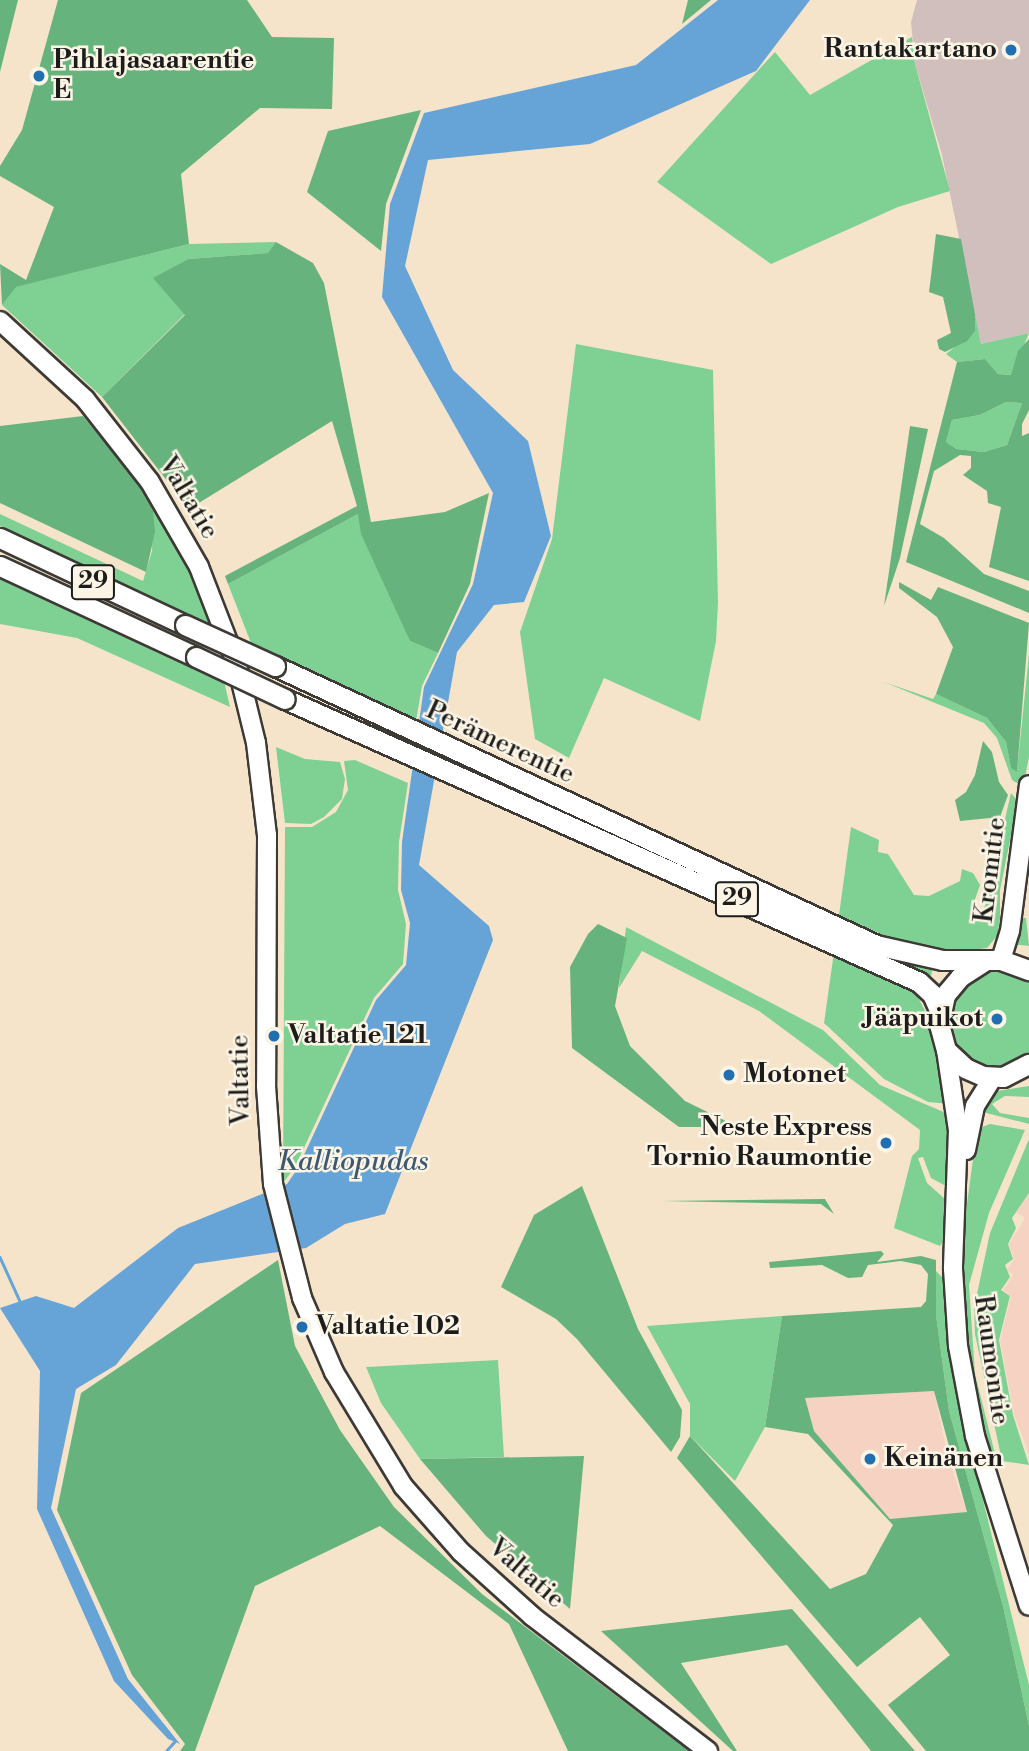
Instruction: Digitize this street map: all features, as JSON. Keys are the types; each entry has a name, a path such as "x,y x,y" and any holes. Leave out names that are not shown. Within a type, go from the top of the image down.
{"highway":[{"name":"Perämerentie","path":"0,538 876,945 942,960 994,960"},
{"name":"Perämerentie","path":"0,566 463,781 651,860 919,982 932,994 939,1010"},
{"name":"29","path":"994,960 1029,970"},
{"path":"939,1010 951,986 994,960"},
{"name":"29","path":"939,1010 946,1050"},
{"path":"946,1050 965,1068 998,1077 1029,1079"},
{"path":"998,1077 1029,1064"}],"main road":[{"name":"Valtatie","path":"0,321 85,399 150,482 199,567 237,665 258,754 267,835 266,1086 273,1184 290,1260 334,1372 403,1486 491,1582 708,1751"},
{"name":"Kromitie","path":"994,960 1010,931 1029,785"},
{"name":"Raumontie","path":"946,1050 958,1130 954,1292 965,1394 1029,1606"},
{"name":"Raumontie","path":"956,1198 975,1106 998,1077"}],"shaded area":[{"path":"917,0 1029,0 1029,333 981,344 942,155 915,64 911,22"},
{"path":"1029,1194 1029,1455 1014,1414 1000,1341 1011,1296 1003,1290 1013,1275 1007,1270 1014,1259 1009,1244 1025,1218 1016,1212"},
{"path":"934,1391 948,1457 967,1512 890,1519 814,1431 804,1398"}],"green space":[{"path":"0,0 18,0 0,72"},
{"path":"58,0 247,0 272,37 334,38 332,109 260,108 181,174 189,244 16,287 2,305 0,264 26,280 54,207 0,176 0,166 22,130"},
{"path":"688,0 711,0 682,24"},
{"path":"912,37 915,64 950,191 898,207 771,264 657,182 775,52 810,95"},
{"path":"421,110 386,204 381,251 307,192 328,131"},
{"path":"936,234 961,239 975,314 975,331 967,341 945,352 939,349 937,340 951,333 943,297 929,292"},
{"path":"276,242 269,253 188,259 154,278 185,314 102,397 2,305 15,287 189,244"},
{"path":"276,242 313,263 324,283 371,522 445,512 489,493 470,584 438,653 410,641 361,534 358,514 228,584 225,576 357,506 332,421 189,509 102,397 185,315 153,278 188,259 268,253"},
{"path":"975,314 981,344 1029,333 1012,375 998,374 985,359 957,362 946,354 975,331"},
{"path":"1029,339 1029,410 1022,424 1022,436 1029,433 1029,581 989,567 1001,507 988,503 987,491 963,475 971,468 971,456 960,455 934,471 920,524 944,538 984,574 1029,591 1029,613 906,562 957,362 985,359 998,374 1011,375 1018,351","holes":["1006,402 1022,403 1007,445 984,452 956,449 946,442 952,420 980,415"]},
{"path":"576,344 713,370 718,603 716,641 700,721 604,678 569,758 535,739 520,632 552,539"},
{"path":"1006,402 1022,403 1007,445 984,452 955,449 946,442 952,420 980,415"},
{"path":"83,416 141,486 153,511 155,532 146,572 0,503 0,426"},
{"path":"910,426 928,429 900,558 884,606"},
{"path":"141,486 196,575 215,629 0,526 0,514 143,581 152,551 153,511"},
{"path":"358,514 410,641 438,653 422,686 416,721 251,643 228,584"},
{"path":"0,577 224,681 230,707 77,638 0,624"},
{"path":"899,582 931,600 938,587 1029,623 1017,772 1011,768 1006,742 987,718 936,694 953,647 937,617 899,588"},
{"path":"1029,654 1029,757 1023,787 1012,780 997,738 984,723 884,682 933,699 936,694 987,718 1006,742 1011,767 1017,771"},
{"path":"983,741 992,752 999,782 1008,795 1000,817 960,821 955,800 966,792 975,775"},
{"path":"276,747 305,759 340,762 345,779 342,799 324,817 311,824 285,823"},
{"path":"355,760 408,783 399,842 398,890 406,924 403,964 374,998 295,1167 283,1183 285,827 312,827 336,812 348,790 344,761"},
{"path":"1011,793 1018,801 1000,890 1000,919 997,936 987,948 949,953 901,943 839,915 851,827 879,840 878,852 888,854 914,895 929,896 960,881 962,869 973,873 980,885 971,911 984,909"},
{"path":"1020,917 1026,918 1029,946 1013,944"},
{"path":"598,924 627,938 615,1006 630,1046 685,1101 738,1127 679,1127 572,1048 570,967 588,934"},
{"path":"626,927 823,1030 880,1085 946,1113 951,1118 946,1186 931,1178 923,1157 918,1158 927,1183 946,1200 944,1240 940,1246 894,1228 912,1156 919,1149 920,1130 759,1011 642,951 619,988"},
{"path":"859,946 933,967 931,976 928,977"},
{"path":"834,952 903,985 918,997 927,1015 950,1104 928,1102 884,1079 824,1023"},
{"path":"1001,969 1029,981 1029,1057 1013,1067 994,1069 962,1055 949,1034 948,1012 959,986 983,970"},
{"path":"1029,1086 1029,1097 1005,1096 992,1104 1000,1113 1029,1118 1029,1124 979,1111 990,1092"},
{"path":"990,1124 1025,1130 989,1213 969,1285 975,1374 997,1462 991,1461 984,1437 963,1331 961,1294 963,1234 977,1129"},
{"path":"1029,1139 1029,1193 1012,1218 1016,1228 1008,1244 1013,1259 1005,1265 1010,1277 1001,1290 1010,1296 999,1340 1013,1415 1029,1465 1002,1461 975,1334 974,1308 990,1233"},
{"path":"582,1186 638,1329 682,1410 680,1437 671,1452 577,1339 556,1319 501,1287 534,1215"},
{"path":"825,1199 834,1214 821,1204 662,1201"},
{"path":"881,1251 884,1254 877,1262 921,1256 936,1260 936,1315 949,1411 1003,1606 1029,1726 1029,1751 926,1751 888,1705 950,1655 920,1617 857,1667 677,1458 690,1436 830,1589 866,1574 893,1525 808,1434 765,1427 782,1316 921,1307 926,1301 928,1274 921,1265 901,1261 868,1265 862,1277 848,1278 822,1265 770,1268 769,1262","holes":["934,1391 967,1512 890,1519 814,1431 805,1398"]},
{"path":"278,1260 295,1346 340,1430 394,1507 482,1594 689,1751 568,1751 509,1624 380,1526 255,1586 195,1751 180,1751 185,1744 132,1675 57,1510 81,1393"},
{"path":"935,1270 944,1279 961,1412 1029,1685 1029,1726 1003,1606 949,1411 936,1315"},
{"path":"782,1316 765,1427 735,1481 690,1436 690,1404 647,1326"},
{"path":"498,1360 504,1457 420,1459 381,1403 366,1367"},
{"path":"584,1456 570,1609 486,1536 420,1459"},
{"path":"792,1609 915,1751 871,1751 787,1645 681,1663 737,1751 733,1751 601,1631"}],"water":[{"name":"Kalliopudas","path":"718,0 810,0 756,71 590,144 428,160 405,266 453,370 528,441 551,536 524,602 494,605 457,652 419,865 489,926 493,940 385,1214 345,1224 306,1248 195,1264 116,1365 76,1389 51,1508 128,1679 180,1744 168,1739 114,1681 37,1509 40,1371 0,1308 36,1296 74,1308 178,1228 287,1184 298,1168 376,1000 406,965 410,923 401,890 402,842 424,687 473,584 493,493 382,297 390,204 424,113 636,65"}],"waterway":[{"path":"0,1257 20,1301"},
{"path":"166,1751 174,1742"}],"place":[{"name":"Rantakartano","path":"1011,50"},
{"name":"Pihlajasaarentie E","path":"39,76"},
{"name":"Jääpuikot","path":"997,1019"},
{"name":"Valtatie 121","path":"274,1036"},
{"name":"Motonet","path":"729,1075"},
{"name":"Neste Express Tornio Raumontie","path":"886,1143"},
{"name":"Valtatie 102","path":"302,1327"},
{"name":"Keinänen","path":"870,1459"}]}
